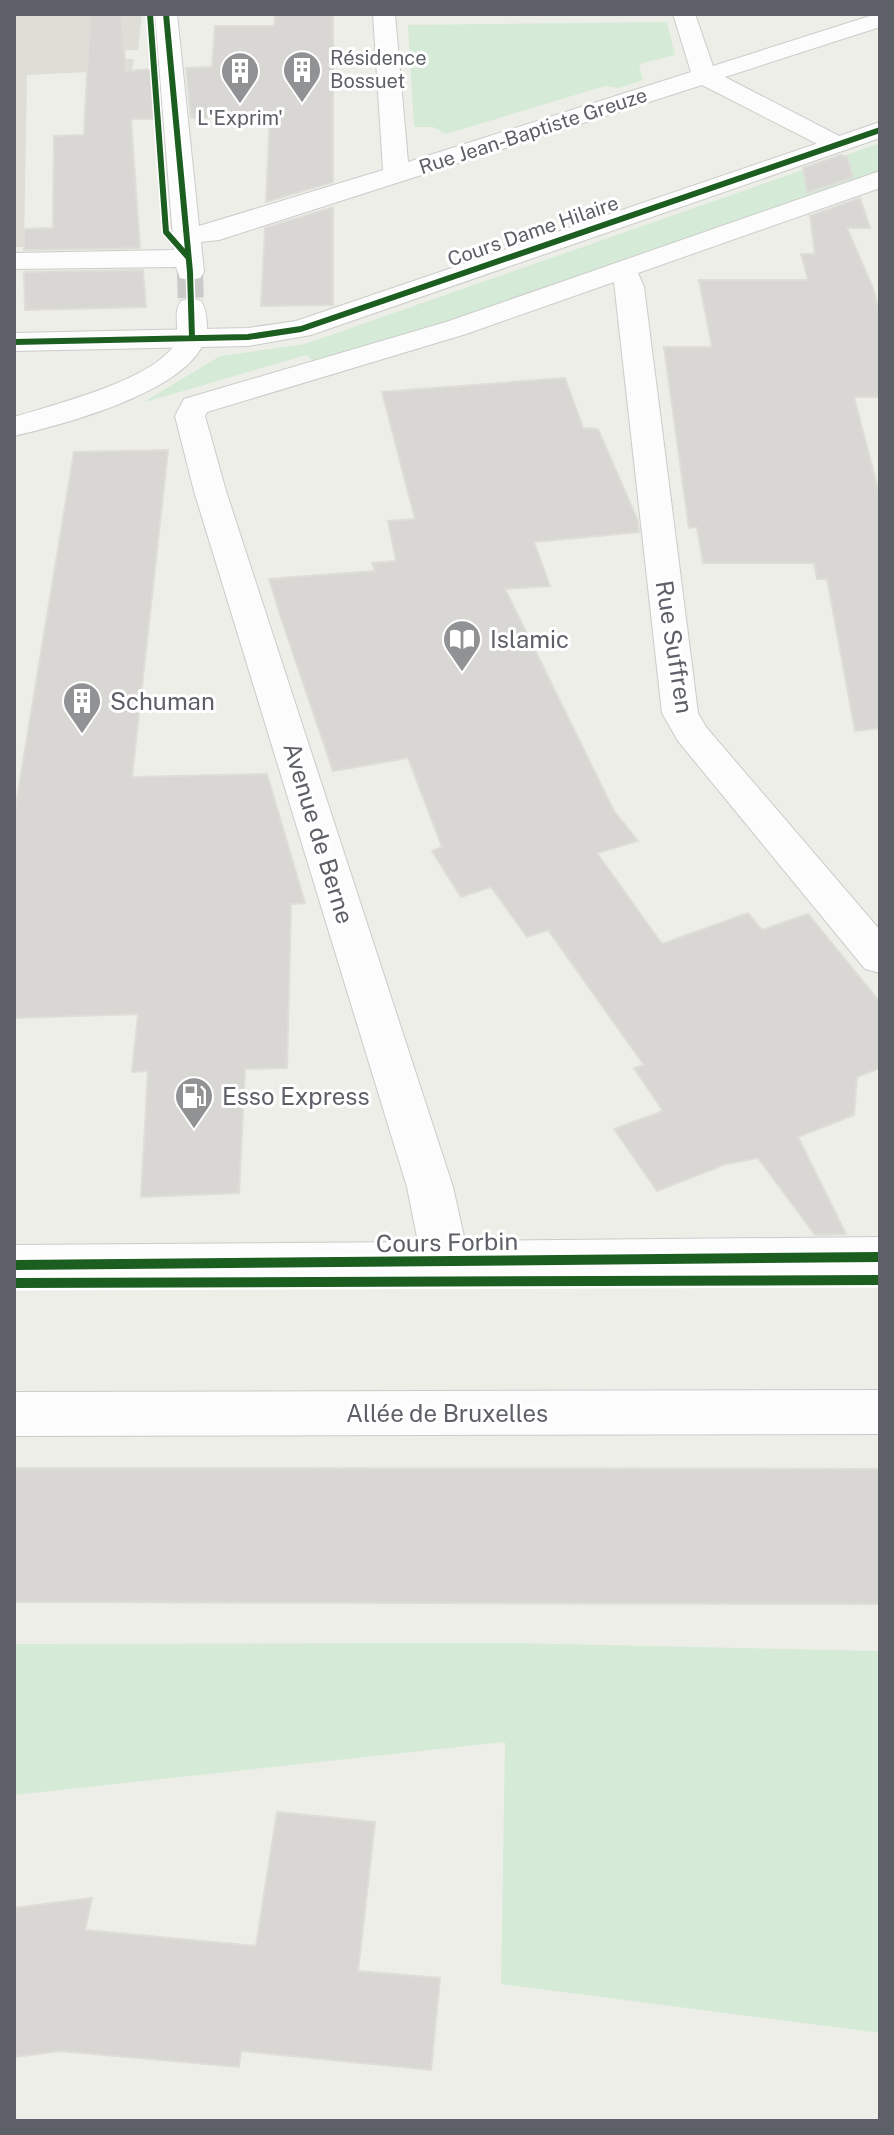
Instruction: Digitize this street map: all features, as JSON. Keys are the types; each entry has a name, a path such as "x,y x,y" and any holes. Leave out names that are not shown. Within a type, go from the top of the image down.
{"street":[{"path":"166,14 188,254"},
{"path":"384,14 396,176"},
{"path":"684,14 704,76 838,145"},
{"name":"Rue Jean-Baptiste Greuze","path":"14,261 188,254 209,234 880,20"},
{"path":"692,40 814,41"},
{"name":"Cours Dame Hilaire","path":"14,342 248,337 310,327 880,130"},
{"path":"623,271 880,179"},
{"name":"Avenue de Berne","path":"446,1262 430,1187 210,491 190,416 195,406 397,347 623,271"},
{"name":"Rue Suffren","path":"623,271 630,287 680,713 691,733 880,958"},
{"path":"14,427 109,396 153,377 183,354 192,338 191,307"},
{"name":"Cours Forbin","path":"14,1265 880,1257"},
{"name":"Allée de Bruxelles","path":"14,1414 880,1412"}],"shaded area":[{"path":"14,14 142,14 138,50 107,51 106,59 134,59 132,70 27,75 24,247 14,247"}],"green space":[{"path":"667,22 675,55 639,64 643,80 619,88 605,86 446,134 433,127 414,127 408,25"},
{"path":"880,143 880,170 412,336 314,362 306,355 142,403 220,356 305,344"},
{"path":"513,1643 880,1651 880,2033 501,1984 505,1742 14,1795 14,1644"}],"building":[{"path":"90,14 121,14 126,71 156,69 160,119 131,119 140,248 24,250 24,229 53,228 54,136 84,135"},
{"path":"275,14 333,14 333,182 266,202 270,117 191,118 186,68 212,67 215,26 274,26"},
{"path":"841,155 847,157 853,177 807,193 803,168"},
{"path":"860,198 870,228 847,228 873,288 880,314 880,397 854,397 880,496 880,728 855,731 827,579 817,579 814,563 703,563 697,527 689,528 664,347 712,347 699,280 808,280 801,254 815,254 810,216"},
{"path":"333,207 333,305 261,306 265,228"},
{"path":"143,270 146,307 25,310 24,272"},
{"path":"565,378 583,428 598,429 638,521 639,532 534,542 550,586 505,589 614,811 638,841 597,853 662,944 748,913 762,930 808,914 880,1002 880,1068 857,1077 854,1115 798,1137 846,1234 815,1235 758,1158 726,1164 657,1191 614,1129 663,1111 634,1068 644,1065 548,930 527,937 491,887 461,897 432,851 442,847 408,758 333,771 281,618 269,579 375,571 372,563 396,561 388,521 415,519 382,392"},
{"path":"168,450 132,777 267,774 305,903 291,904 287,1068 245,1069 239,1193 141,1197 148,1071 132,1072 138,1014 14,1018 14,816 74,452"},
{"path":"14,1468 880,1469 880,1604 14,1602"},
{"path":"277,1812 375,1822 358,1971 440,1978 431,2070 241,2051 239,2067 60,2051 14,2057 14,1908 92,1898 85,1930 256,1946"}],"tunnel":[{"path":"190,272 191,307"}],"cycle path":[{"path":"150,14 166,232 188,257"},
{"path":"166,14 190,272 192,338"},
{"path":"14,342 248,337 301,329 880,130"},
{"path":"14,1265 880,1257"},
{"path":"14,1283 880,1280"}],"place":[{"name":"Résidence Bossuet","path":"302,104"},
{"name":"L'Exprim'","path":"240,105"},
{"name":"Islamic","path":"462,673"},
{"name":"Schuman","path":"82,735"},
{"name":"Esso Express","path":"194,1130"}]}
